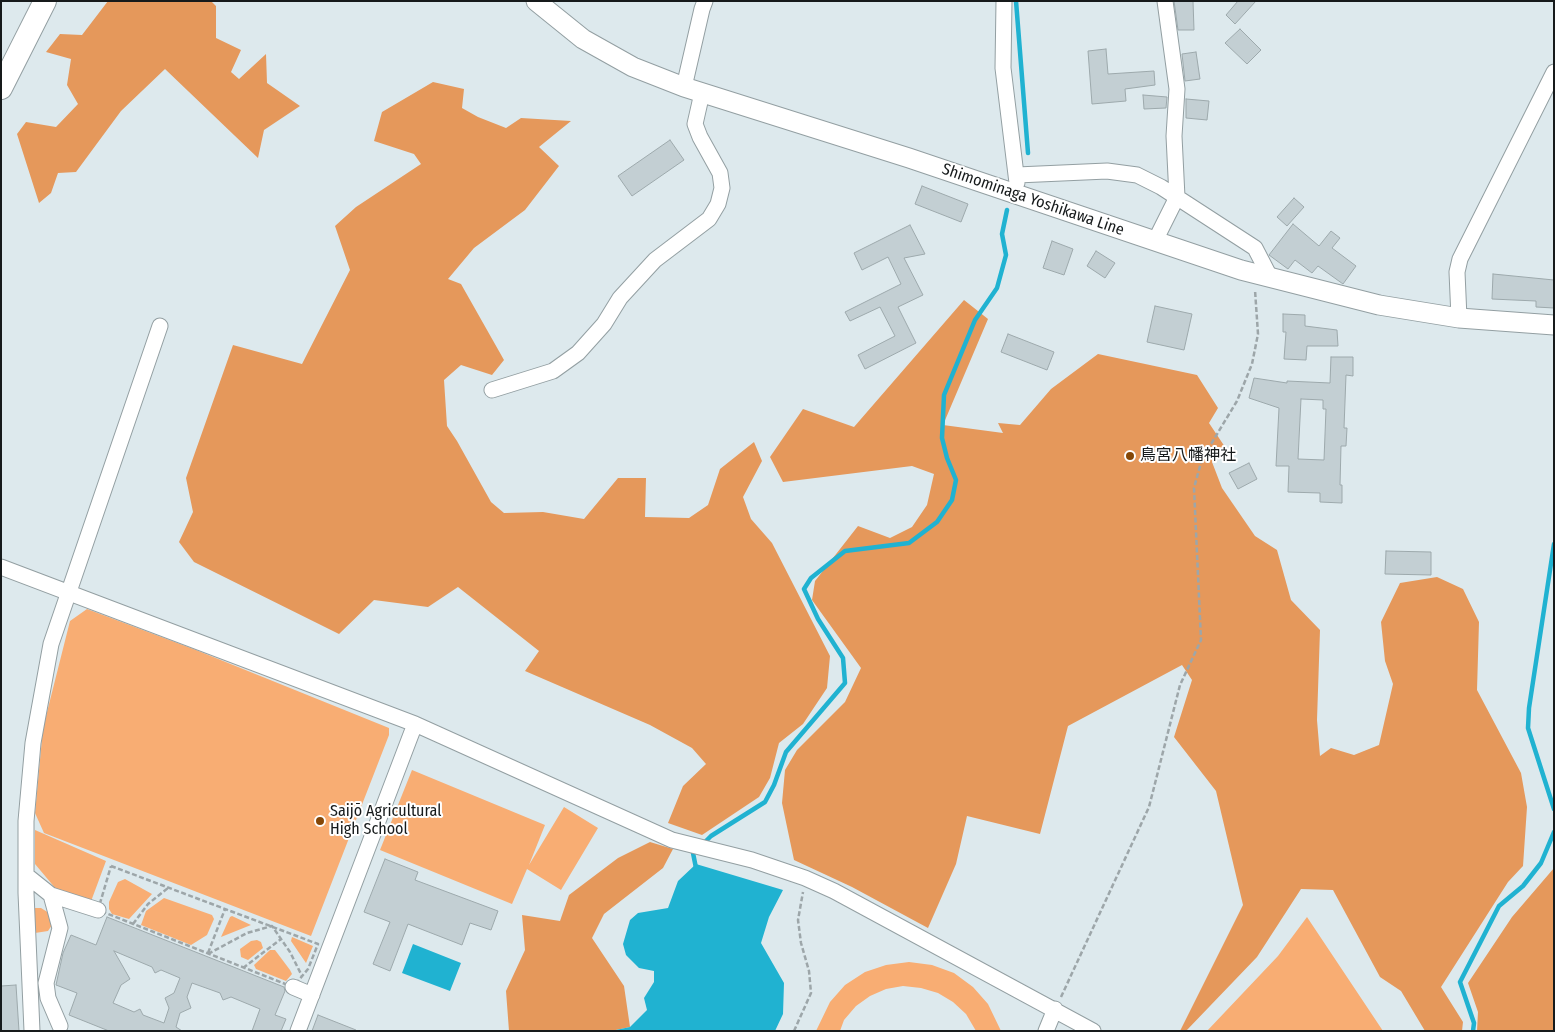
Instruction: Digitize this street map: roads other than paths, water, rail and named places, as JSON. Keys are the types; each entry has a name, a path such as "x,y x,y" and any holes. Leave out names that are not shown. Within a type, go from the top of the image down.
{"highway":[{"path":"1,88 45,1"}],"main road":[{"name":"Shimominaga Yoshikawa Line","path":"536,1 583,39 633,67 684,87 909,158 1155,241 1262,275 1379,305 1459,318 1554,325"}],"street":[{"path":"684,87 705,1"},
{"path":"1004,1 1003,68 1017,175 1017,195"},
{"path":"1155,241 1177,197 1174,136 1177,89 1165,1"},
{"path":"1459,318 1457,272 1460,259 1554,72"},
{"path":"492,390 553,371 578,353 604,324 620,298 655,260 709,218 718,204 722,188 720,173 700,138 695,124 702,93"},
{"path":"1017,175 1107,170 1137,175 1177,197 1254,248 1262,275"},
{"path":"32,1031 26,875 26,821 33,743 50,644 160,326"},
{"path":"1,567 415,724 672,840 806,878 1056,1009 1093,1031"},
{"path":"298,1031 415,724"},
{"path":"26,875 52,895 98,910"},
{"path":"52,895 60,928 46,983 48,998 64,1029"},
{"path":"298,982 312,995"},
{"path":"1046,1031 1056,1009"}],"water":[{"path":"696,864 783,890 769,917 761,943 784,983 783,1014 775,1031 611,1031 630,1027 647,1010 644,998 654,982 654,971 639,968 626,955 623,944 630,920 638,913 668,908 678,881"},
{"path":"413,944 461,963 450,991 402,973"}],"waterway":[{"path":"1016,1 1028,153"},
{"path":"702,845 711,836 765,802 774,785 786,752 845,683 843,658 818,619 804,589 811,578 845,551 909,543 937,522 952,500 956,480 947,458 942,438 944,395 975,320 997,288 1006,255 1002,234 1007,210"},
{"path":"1554,544 1529,708 1528,728 1554,809"},
{"path":"1473,1031 1474,1023 1460,982 1499,906 1523,886 1541,863 1554,832"},
{"path":"696,850 693,853 696,868"}],"place":[{"name":"鳥宮八幡神社","path":"1130,456"},
{"name":"Saijō Agricultural High School","path":"320,821"}]}
